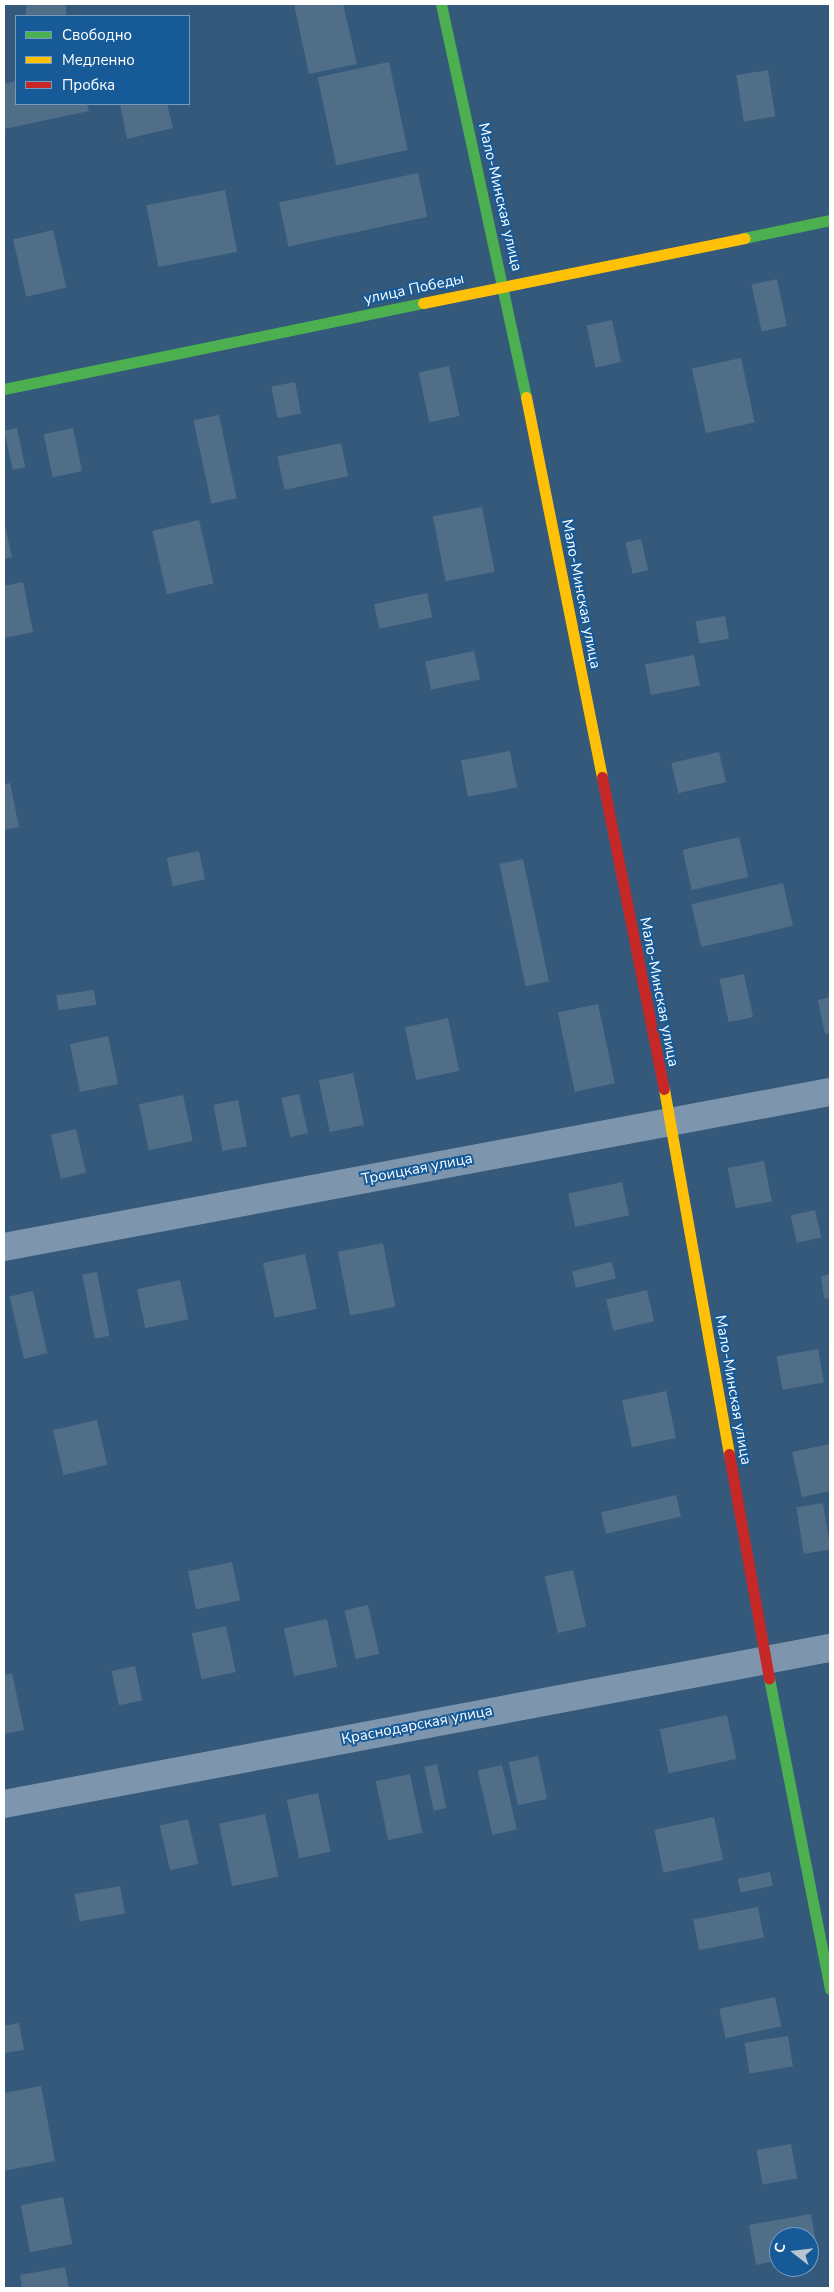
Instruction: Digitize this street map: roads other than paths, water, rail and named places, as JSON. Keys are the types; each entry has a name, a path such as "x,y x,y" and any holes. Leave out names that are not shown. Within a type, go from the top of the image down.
{"street":[{"name":"Мало-Минская улица","path":"441,4 504,286 670,1121 765,1659 830,1989"},
{"name":"улица Победы","path":"4,390 830,220"},
{"name":"Троицкая улица","path":"4,1248 830,1092"},
{"name":"Краснодарская улица","path":"4,1804 830,1648"}]}
